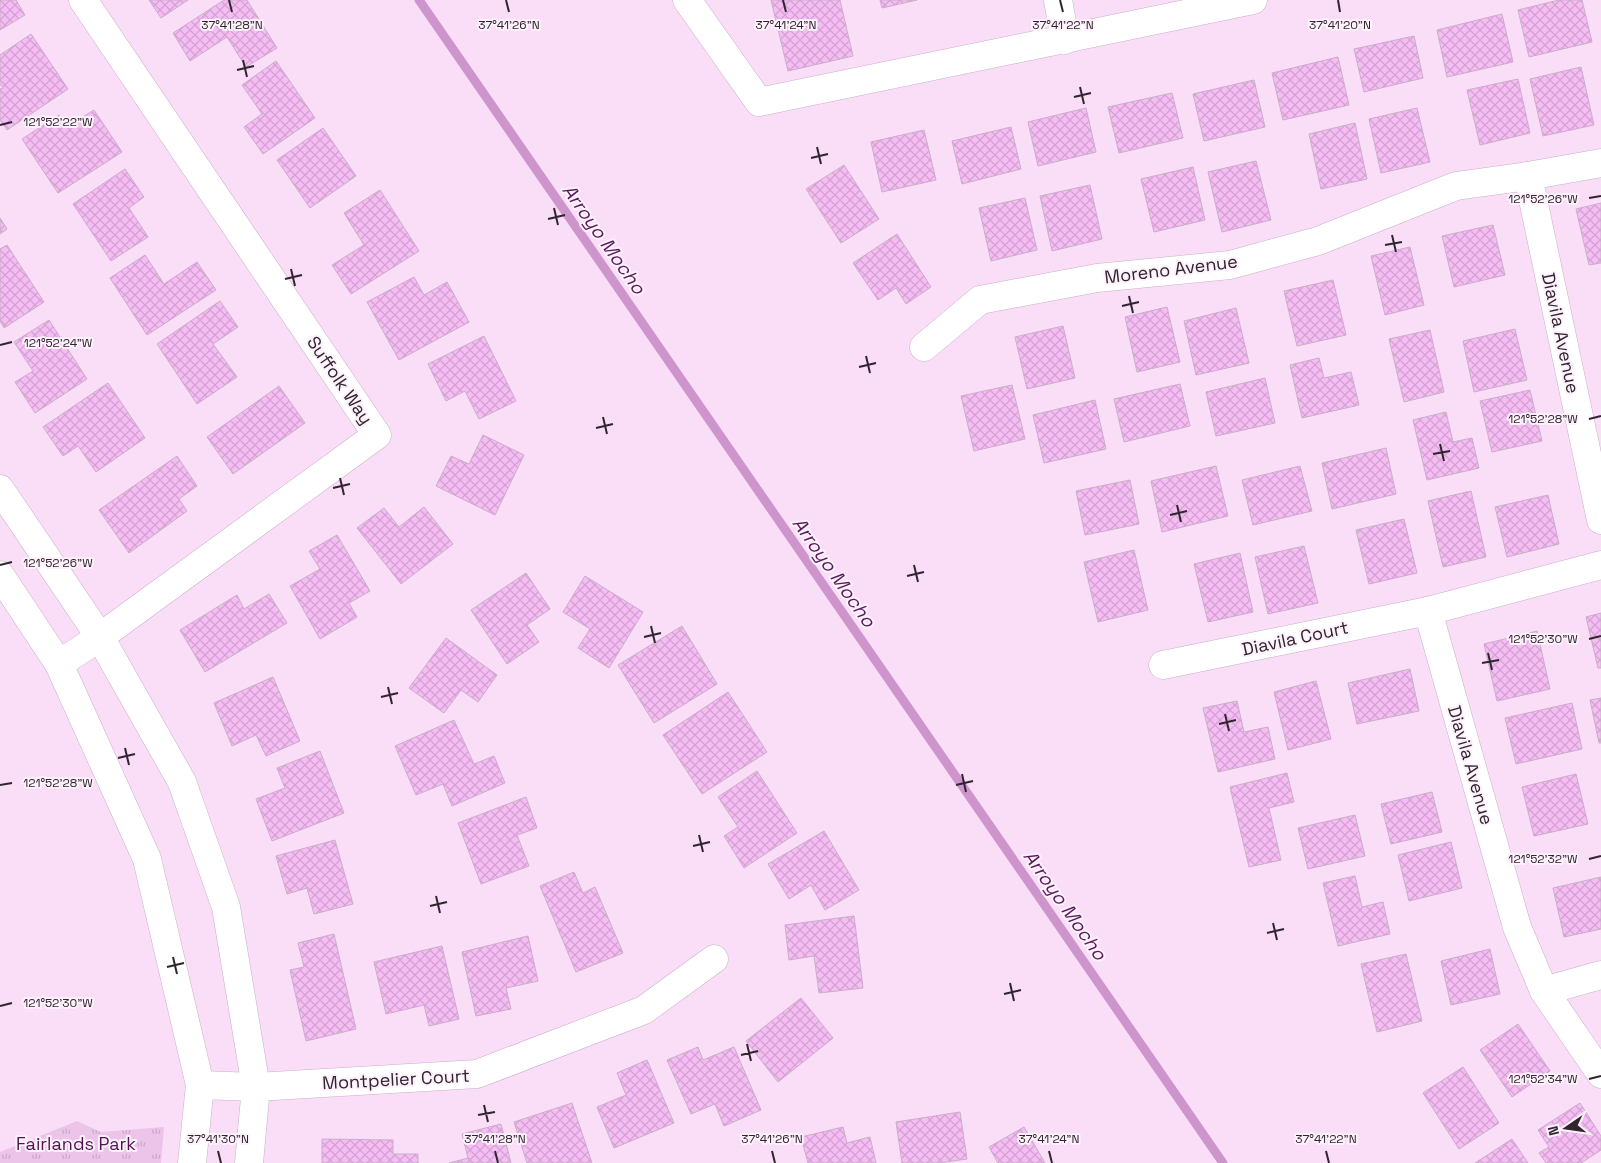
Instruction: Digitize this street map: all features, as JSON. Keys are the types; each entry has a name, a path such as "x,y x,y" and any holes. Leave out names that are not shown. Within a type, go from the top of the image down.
{"street":[{"name":"Suffolk Way","path":"60,664 100,637 377,435 83,0"},
{"path":"687,0 759,102 1253,0"},
{"path":"1058,0 1065,40"},
{"name":"Moreno Avenue","path":"924,347 980,300 1097,278 1230,265 1318,241 1456,186 1601,163"},
{"name":"Diavila Avenue","path":"1528,176 1601,520"},
{"path":"0,488 100,637 182,782 226,908 256,1088 248,1163"},
{"path":"1428,611 1601,564"},
{"path":"0,575 60,664 147,859 200,1085 192,1163"},
{"name":"Diavila Avenue","path":"1428,611 1517,927 1544,991 1601,1074"},
{"name":"Diavila Court","path":"1163,665 1428,611"},
{"name":"Montpelier Court","path":"200,1085 256,1088 477,1074 644,1010 714,959"},
{"path":"1544,991 1601,975"}],"green space":[{"name":"Fairlands Park","path":"77,1121 101,1132 164,1127 161,1163 0,1163 0,1152"}],"building":[{"path":"0,0 16,0 25,15 0,30"},
{"path":"149,0 188,0 161,18"},
{"path":"224,0 247,0 277,48 246,67 227,37 190,61 173,33"},
{"path":"771,0 840,0 853,56 788,71"},
{"path":"880,0 917,0 882,8"},
{"path":"1559,0 1582,0 1592,42 1529,57 1518,10"},
{"path":"1502,14 1513,62 1447,77 1437,30"},
{"path":"31,34 68,89 7,130 0,120 0,89 3,88 0,84 0,55"},
{"path":"1414,36 1423,78 1364,92 1354,49"},
{"path":"1338,57 1349,105 1283,120 1272,73"},
{"path":"276,61 315,118 263,154 244,127 262,114 242,85"},
{"path":"1581,67 1594,125 1543,136 1530,79"},
{"path":"1518,79 1530,133 1480,145 1467,90"},
{"path":"1254,80 1265,127 1204,141 1193,94"},
{"path":"1172,93 1183,138 1119,153 1108,107"},
{"path":"1086,108 1096,152 1038,166 1028,122"},
{"path":"1417,108 1430,162 1381,173 1369,119"},
{"path":"94,110 122,152 58,193 22,139 59,115 67,127"},
{"path":"1355,123 1367,179 1321,189 1309,134"},
{"path":"1011,127 1021,169 962,184 952,141"},
{"path":"323,128 356,176 310,208 277,160"},
{"path":"924,130 936,180 882,192 871,142"},
{"path":"1256,161 1271,220 1222,232 1208,172"},
{"path":"844,165 879,219 841,243 806,189"},
{"path":"1193,167 1205,220 1154,232 1141,179"},
{"path":"125,169 144,197 129,208 148,237 111,261 73,204"},
{"path":"1090,185 1102,239 1052,251 1040,196"},
{"path":"380,190 419,251 351,294 332,265 364,245 344,213"},
{"path":"1025,198 1037,250 991,261 979,208"},
{"path":"1601,203 1601,263 1589,265 1576,209"},
{"path":"0,218 7,229 0,234"},
{"path":"1493,225 1505,275 1454,287 1442,236"},
{"path":"897,234 931,287 906,304 896,288 878,300 853,263"},
{"path":"7,245 44,302 4,328 0,321 0,249"},
{"path":"1410,247 1424,305 1385,315 1371,256"},
{"path":"145,255 164,284 197,262 216,290 147,335 110,278"},
{"path":"414,277 424,295 447,282 469,322 399,360 367,302"},
{"path":"1333,280 1346,335 1297,346 1284,291"},
{"path":"220,301 238,327 213,344 237,377 197,404 157,344"},
{"path":"1167,307 1180,362 1137,372 1125,317"},
{"path":"1236,308 1249,363 1196,375 1184,321"},
{"path":"49,320 87,379 35,413 15,382 33,371 14,342"},
{"path":"1063,326 1075,378 1027,389 1015,337"},
{"path":"1515,329 1527,380 1474,392 1463,341"},
{"path":"1430,330 1444,392 1404,402 1389,339"},
{"path":"484,336 516,401 479,419 465,391 446,401 428,364"},
{"path":"1319,358 1324,378 1351,372 1359,405 1302,418 1290,365"},
{"path":"1265,378 1275,423 1216,436 1206,392"},
{"path":"108,383 145,438 96,472 78,446 63,456 43,427"},
{"path":"1180,384 1190,426 1124,442 1114,399"},
{"path":"1012,385 1025,439 974,451 961,396"},
{"path":"279,386 305,423 233,474 207,437"},
{"path":"1530,390 1542,441 1492,452 1480,401"},
{"path":"1095,400 1106,449 1044,463 1033,415"},
{"path":"1446,412 1453,442 1472,438 1479,468 1427,480 1413,420"},
{"path":"483,435 524,455 495,515 436,486 451,456 469,464"},
{"path":"1386,448 1396,494 1332,509 1322,463"},
{"path":"177,456 197,486 179,499 187,511 129,553 99,510"},
{"path":"1216,466 1228,516 1162,532 1151,481"},
{"path":"1300,466 1312,511 1253,525 1242,480"},
{"path":"1130,480 1139,524 1085,535 1076,491"},
{"path":"1471,491 1486,557 1443,567 1428,501"},
{"path":"1548,495 1559,544 1507,557 1495,507"},
{"path":"424,507 453,544 401,584 357,528 384,508 399,527"},
{"path":"1404,519 1417,573 1369,584 1356,530"},
{"path":"337,535 370,591 349,603 357,617 320,639 290,586 320,569 309,551"},
{"path":"1304,546 1318,603 1268,614 1255,557"},
{"path":"1134,550 1148,610 1098,622 1084,562"},
{"path":"1240,553 1253,612 1208,622 1194,564"},
{"path":"526,573 550,609 527,625 539,642 507,664 471,610"},
{"path":"585,576 643,612 609,668 578,648 590,629 563,612"},
{"path":"269,594 287,623 205,672 180,630 237,595 244,609"},
{"path":"1601,613 1601,668 1598,668 1586,617"},
{"path":"682,626 717,684 654,723 618,665"},
{"path":"1537,631 1550,689 1497,701 1484,644"},
{"path":"446,638 497,675 478,702 461,690 444,713 409,688"},
{"path":"1410,669 1419,711 1357,724 1348,683"},
{"path":"273,677 300,741 266,756 256,735 232,746 214,703"},
{"path":"1316,681 1331,739 1288,750 1274,692"},
{"path":"728,692 767,752 702,794 663,735"},
{"path":"1601,698 1601,743 1599,743 1590,700"},
{"path":"1237,701 1244,732 1268,727 1275,759 1218,772 1203,708"},
{"path":"1572,703 1582,749 1516,764 1505,718"},
{"path":"454,720 474,764 494,756 505,783 452,806 443,784 416,795 395,746"},
{"path":"320,751 344,813 272,841 256,799 285,788 277,768"},
{"path":"757,771 797,833 744,868 724,836 738,827 718,797"},
{"path":"1287,773 1294,802 1269,808 1281,860 1249,867 1230,787"},
{"path":"1576,774 1588,824 1534,836 1522,787"},
{"path":"1432,792 1442,832 1391,844 1381,804"},
{"path":"526,797 537,828 517,835 529,866 481,884 458,823"},
{"path":"1355,815 1365,856 1308,869 1298,828"},
{"path":"824,831 859,890 825,910 811,885 789,899 768,864"},
{"path":"335,840 353,904 314,914 307,888 287,894 276,856"},
{"path":"1451,842 1462,888 1409,901 1398,855"},
{"path":"574,872 583,893 595,887 623,953 576,972 540,886"},
{"path":"1355,876 1362,907 1383,902 1390,934 1338,946 1323,883"},
{"path":"1601,877 1601,929 1564,937 1553,888"},
{"path":"854,916 863,988 819,993 814,956 789,960 785,925"},
{"path":"334,934 356,1029 306,1041 290,970 304,967 298,943"},
{"path":"528,936 538,981 506,988 511,1009 476,1016 462,952"},
{"path":"442,946 459,1019 429,1026 424,1005 386,1014 374,962"},
{"path":"1490,949 1500,994 1451,1005 1441,961"},
{"path":"1406,954 1422,1021 1377,1032 1361,964"},
{"path":"801,998 833,1038 778,1082 746,1041"},
{"path":"1518,1024 1550,1071 1512,1097 1480,1050"},
{"path":"698,1047 703,1060 734,1047 761,1110 724,1126 715,1104 691,1114 667,1060"},
{"path":"647,1060 674,1123 614,1148 597,1107 626,1095 617,1073"},
{"path":"1463,1067 1499,1123 1459,1149 1423,1093"},
{"path":"572,1103 592,1163 527,1163 514,1122"},
{"path":"1580,1103 1601,1136 1601,1150 1581,1163 1546,1163 1539,1153 1549,1147 1538,1130"},
{"path":"960,1112 967,1159 939,1163 902,1163 896,1122"},
{"path":"501,1124 511,1163 449,1163 468,1158 462,1134"},
{"path":"843,1127 847,1143 870,1137 876,1163 808,1163 801,1137"},
{"path":"1024,1127 1045,1163 998,1163 989,1147"},
{"path":"322,1139 393,1140 393,1154 418,1154 418,1163 322,1163"},
{"path":"1512,1139 1528,1163 1475,1163"}],"waterway":[{"name":"Arroyo Mocho","path":"419,0 1223,1163"}]}
